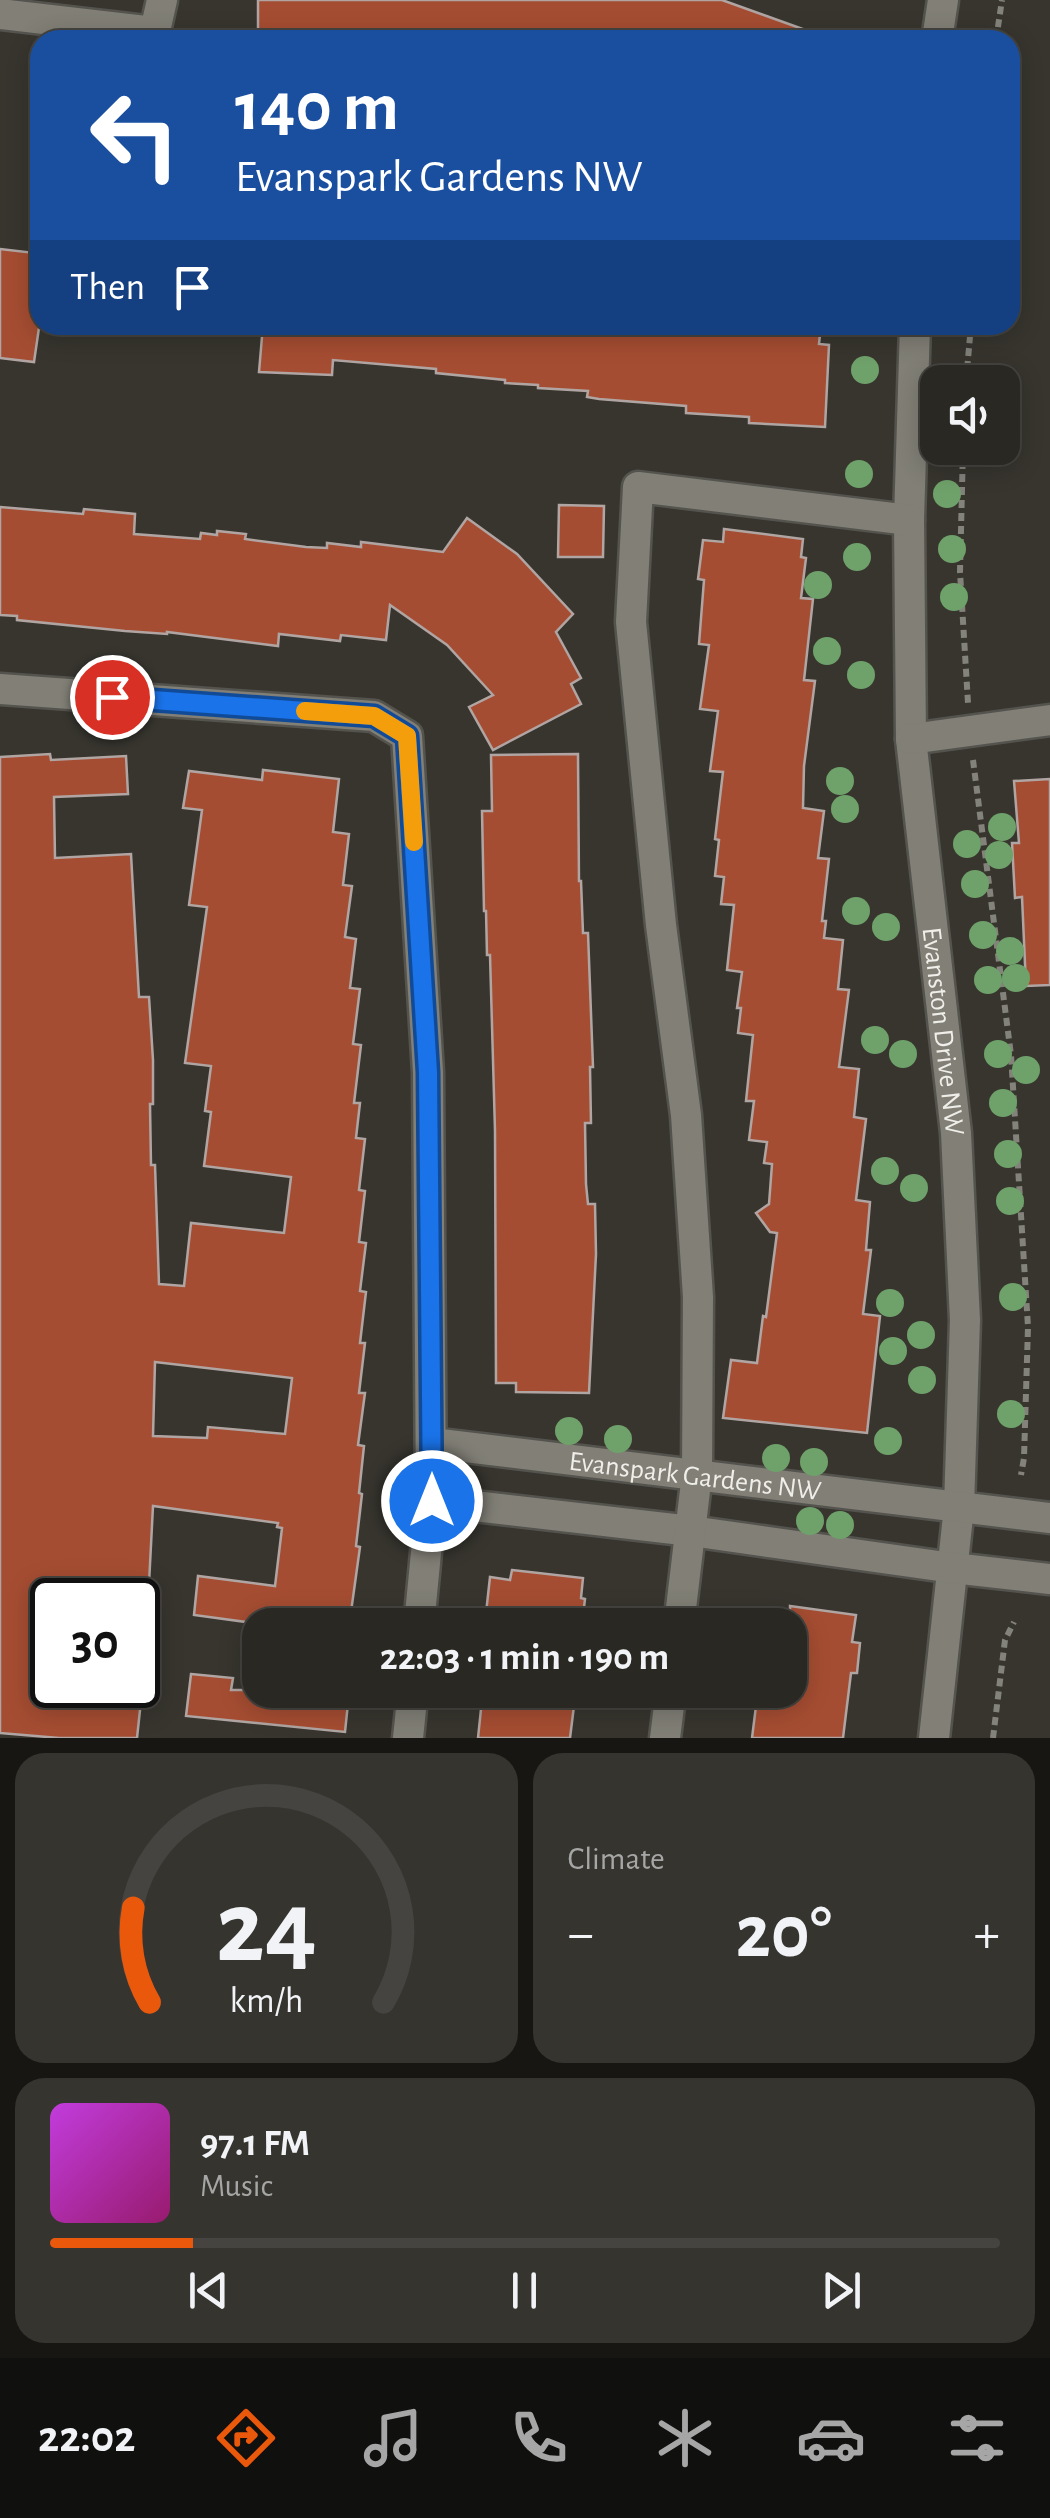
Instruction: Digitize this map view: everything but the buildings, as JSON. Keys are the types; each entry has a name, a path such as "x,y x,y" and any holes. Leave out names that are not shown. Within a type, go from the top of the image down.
{"street":[{"path":"154,30 162,0"},
{"path":"938,30 943,0"},
{"path":"0,14 111,30"},
{"name":"Evanston Drive NW","path":"915,335 909,520 911,740 956,1132 964,1320 960,1507 934,1738"},
{"path":"681,1608 697,1474 698,1297 686,1115 661,925 631,622 638,487 909,520"},
{"path":"0,689 374,716 407,736 428,1072 432,1501 421,1608"},
{"path":"911,740 1050,720"},
{"name":"Evanspark Gardens NW","path":"432,1443 1050,1518"},
{"name":"Evanspark Gardens NW","path":"432,1501 1050,1579"},
{"path":"408,1738 411,1708"},
{"path":"665,1738 669,1708"}],"path":[{"path":"998,30 1002,0"},
{"path":"967,365 970,335"},
{"path":"963,465 960,572 970,731 1011,1055 1023,1212 1028,1327 1021,1475"},
{"path":"994,1738 1005,1640 1014,1622"}],"slow traffic":[{"path":"305,711 374,716 407,736 414,842"}],"route":[{"path":"112,697 374,716 407,736 428,1072 432,1501"}]}
